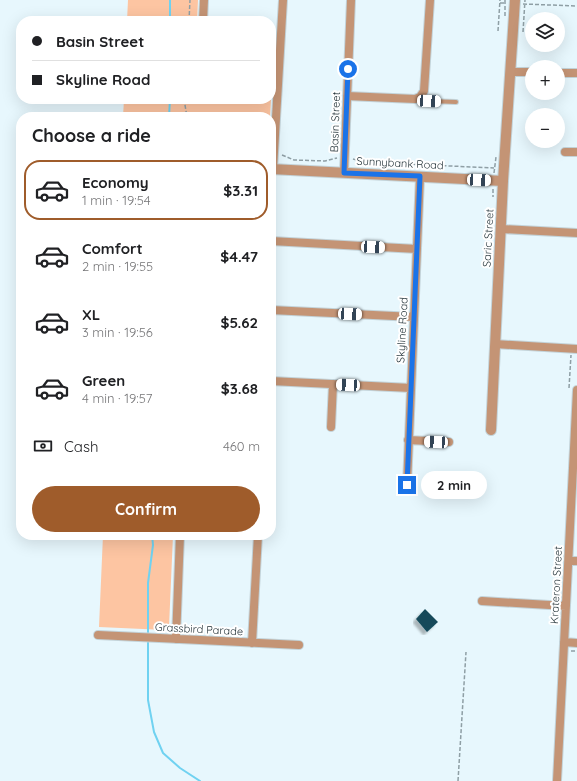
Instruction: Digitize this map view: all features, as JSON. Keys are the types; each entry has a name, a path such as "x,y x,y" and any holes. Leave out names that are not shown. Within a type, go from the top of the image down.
{"street":[{"path":"203,16 204,0"},
{"path":"276,62 283,0"},
{"name":"Basin Street","path":"344,173 351,0"},
{"path":"347,96 415,99 420,97 424,91 430,0"},
{"name":"Saric Street","path":"491,430 503,181 518,2"},
{"path":"511,72 525,72"},
{"path":"565,73 577,73"},
{"path":"565,152 577,152"},
{"name":"Sunnybank Road","path":"276,169 503,181"},
{"name":"Skyline Road","path":"407,485 420,176"},
{"path":"501,229 577,233"},
{"path":"276,241 417,249"},
{"path":"276,310 414,316"},
{"path":"495,344 577,349"},
{"path":"276,381 411,388"},
{"path":"331,427 333,384"},
{"name":"Krateron Street","path":"557,781 566,606 573,561 577,390"},
{"path":"408,440 449,442"},
{"path":"176,639 180,540"},
{"path":"252,643 258,540"},
{"path":"482,601 566,606"},
{"name":"Grassbird Parade","path":"98,635 299,645"},
{"path":"564,642 577,643"}],"lane":[{"path":"420,97 429,101 456,102"}],"path":[{"path":"189,16 190,0"},
{"path":"518,2 525,0"},
{"path":"498,31 500,1 577,6"},
{"path":"518,2 523,32"},
{"path":"276,154 283,155 294,160 325,161 351,158 363,162 494,168"},
{"path":"571,651 577,651"},
{"path":"458,781 466,652"}],"shaded area":[{"path":"128,0 198,0 197,16 127,16"},
{"path":"124,104 271,104 270,112 123,112"},
{"path":"103,540 173,540 169,627 165,630 99,627"}],"building":[{"path":"425,609 438,622 427,632 416,619"}],"waterway":[{"path":"170,0 170,16"},
{"path":"169,112 170,104"},
{"path":"148,635 148,583 152,540"},
{"path":"148,640 148,700 154,732 163,753 180,768 200,781"}],"route":[{"path":"348,69 344,173 420,176 407,485"}]}
